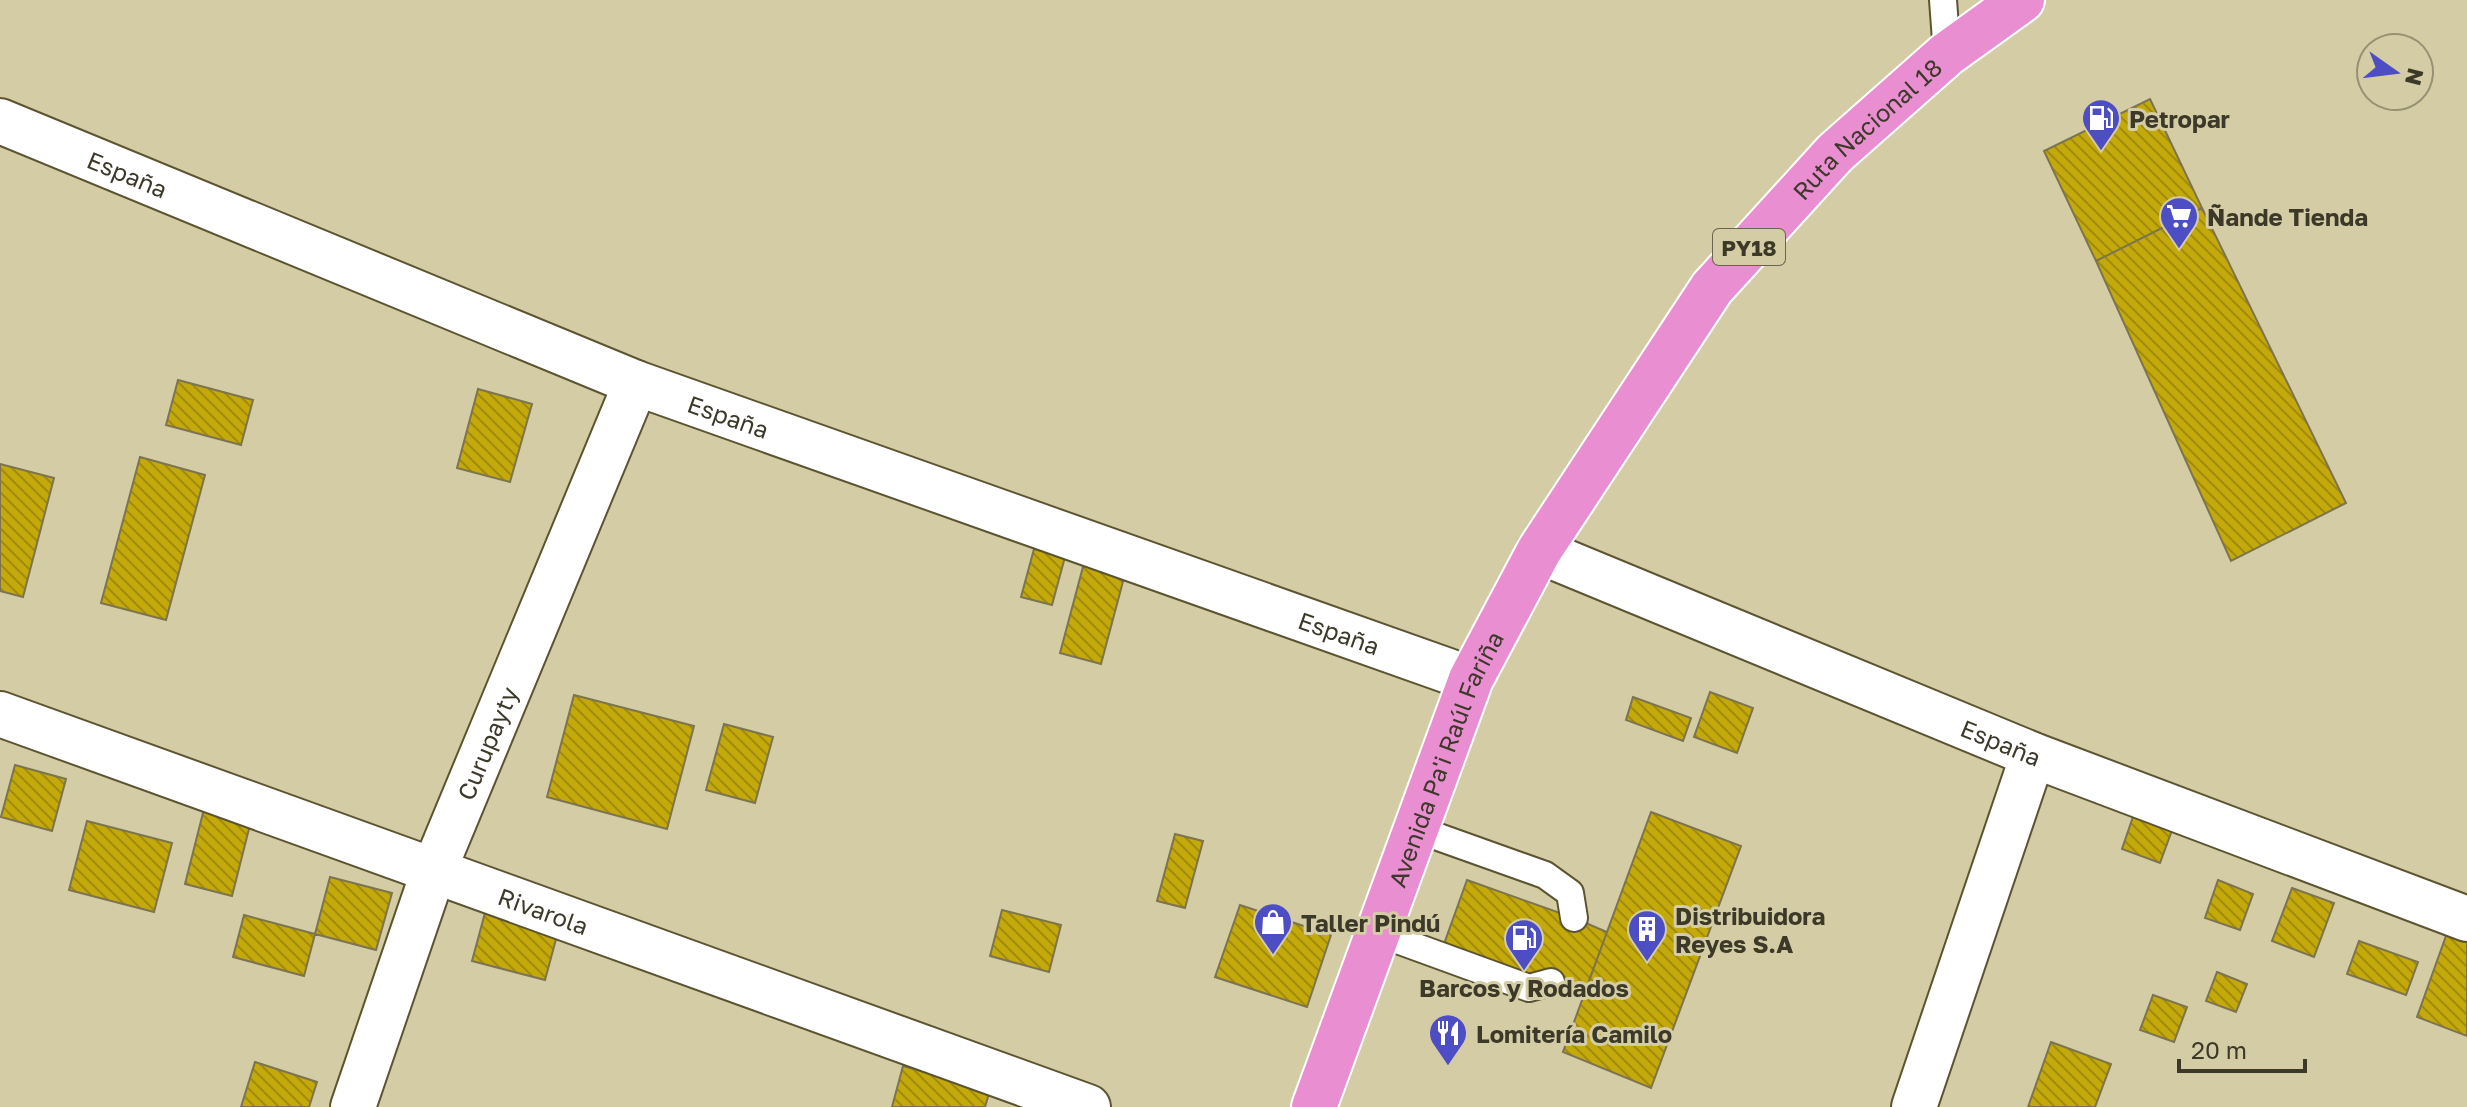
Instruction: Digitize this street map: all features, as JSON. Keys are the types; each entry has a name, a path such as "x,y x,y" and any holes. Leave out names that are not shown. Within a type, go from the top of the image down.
{"highway":[{"name":"Ruta Nacional 18","path":"1539,551 1712,288 1835,153 1947,54 2022,0"},
{"name":"Avenida Pa'i Raúl Fariña","path":"1314,1107 1471,679 1539,551"}],"street":[{"name":"España","path":"0,121 636,383 1471,679"},
{"name":"Curupayty","path":"353,1107 434,870 636,383"},
{"name":"España","path":"1539,551 2033,755 2467,919"},
{"name":"Rivarola","path":"0,714 1088,1107"},
{"path":"1914,1107 2033,755"}],"lane":[{"path":"1943,0 1947,54"},
{"path":"1416,829 1545,875 1570,893 1574,918"},
{"path":"1378,933 1529,988 1551,982"}],"building":[{"path":"2150,99 2202,208 2096,261 2044,151"},
{"path":"2202,208 2346,503 2231,561 2096,261"},
{"path":"178,380 253,400 241,445 166,425"},
{"path":"478,389 532,404 510,482 457,468"},
{"path":"140,457 205,475 166,620 101,603"},
{"path":"0,464 54,478 23,597 0,591"},
{"path":"1034,549 1065,557 1052,605 1021,597"},
{"path":"1084,563 1125,574 1101,664 1060,653"},
{"path":"1710,692 1753,708 1737,753 1694,737"},
{"path":"574,695 694,726 667,829 547,797"},
{"path":"1633,697 1691,718 1683,741 1626,720"},
{"path":"724,724 773,737 755,803 706,790"},
{"path":"15,765 66,779 52,831 1,817"},
{"path":"205,805 252,817 232,896 185,884"},
{"path":"2136,808 2175,822 2160,863 2122,849"},
{"name":"Distribuidora Reyes S.A","path":"1651,812 1741,846 1651,1088 1563,1052"},
{"path":"87,821 172,843 154,912 69,890"},
{"path":"1175,834 1203,841 1185,908 1157,901"},
{"path":"330,877 392,893 376,950 315,934"},
{"path":"1467,880 1607,932 1584,994 1444,944"},
{"path":"2218,880 2253,894 2240,930 2205,918"},
{"path":"2292,888 2334,903 2314,957 2272,941"},
{"path":"489,898 562,917 545,980 472,961"},
{"name":"Taller Pindú","path":"1240,905 1331,935 1307,1007 1215,977"},
{"path":"1002,910 1061,925 1049,972 990,956"},
{"path":"244,915 315,934 304,976 233,957"},
{"path":"2452,919 2467,925 2467,1036 2417,1017"},
{"path":"2359,941 2418,962 2406,995 2347,974"},
{"path":"2217,972 2247,984 2236,1012 2206,1001"},
{"path":"2153,995 2187,1007 2174,1042 2140,1030"},
{"path":"2051,1042 2111,1064 2095,1107 2028,1107"},
{"path":"255,1062 317,1082 309,1107 241,1107"},
{"path":"903,1066 990,1090 985,1107 892,1107"}],"place":[{"name":"Petropar","path":"2101,152"},
{"name":"Ñande Tienda","path":"2179,250"},
{"name":"Taller Pindú","path":"1273,956"},
{"name":"Distribuidora Reyes S.A","path":"1647,963"},
{"name":"Barcos y Rodados","path":"1524,972"},
{"name":"Lomitería Camilo","path":"1448,1067"}]}
